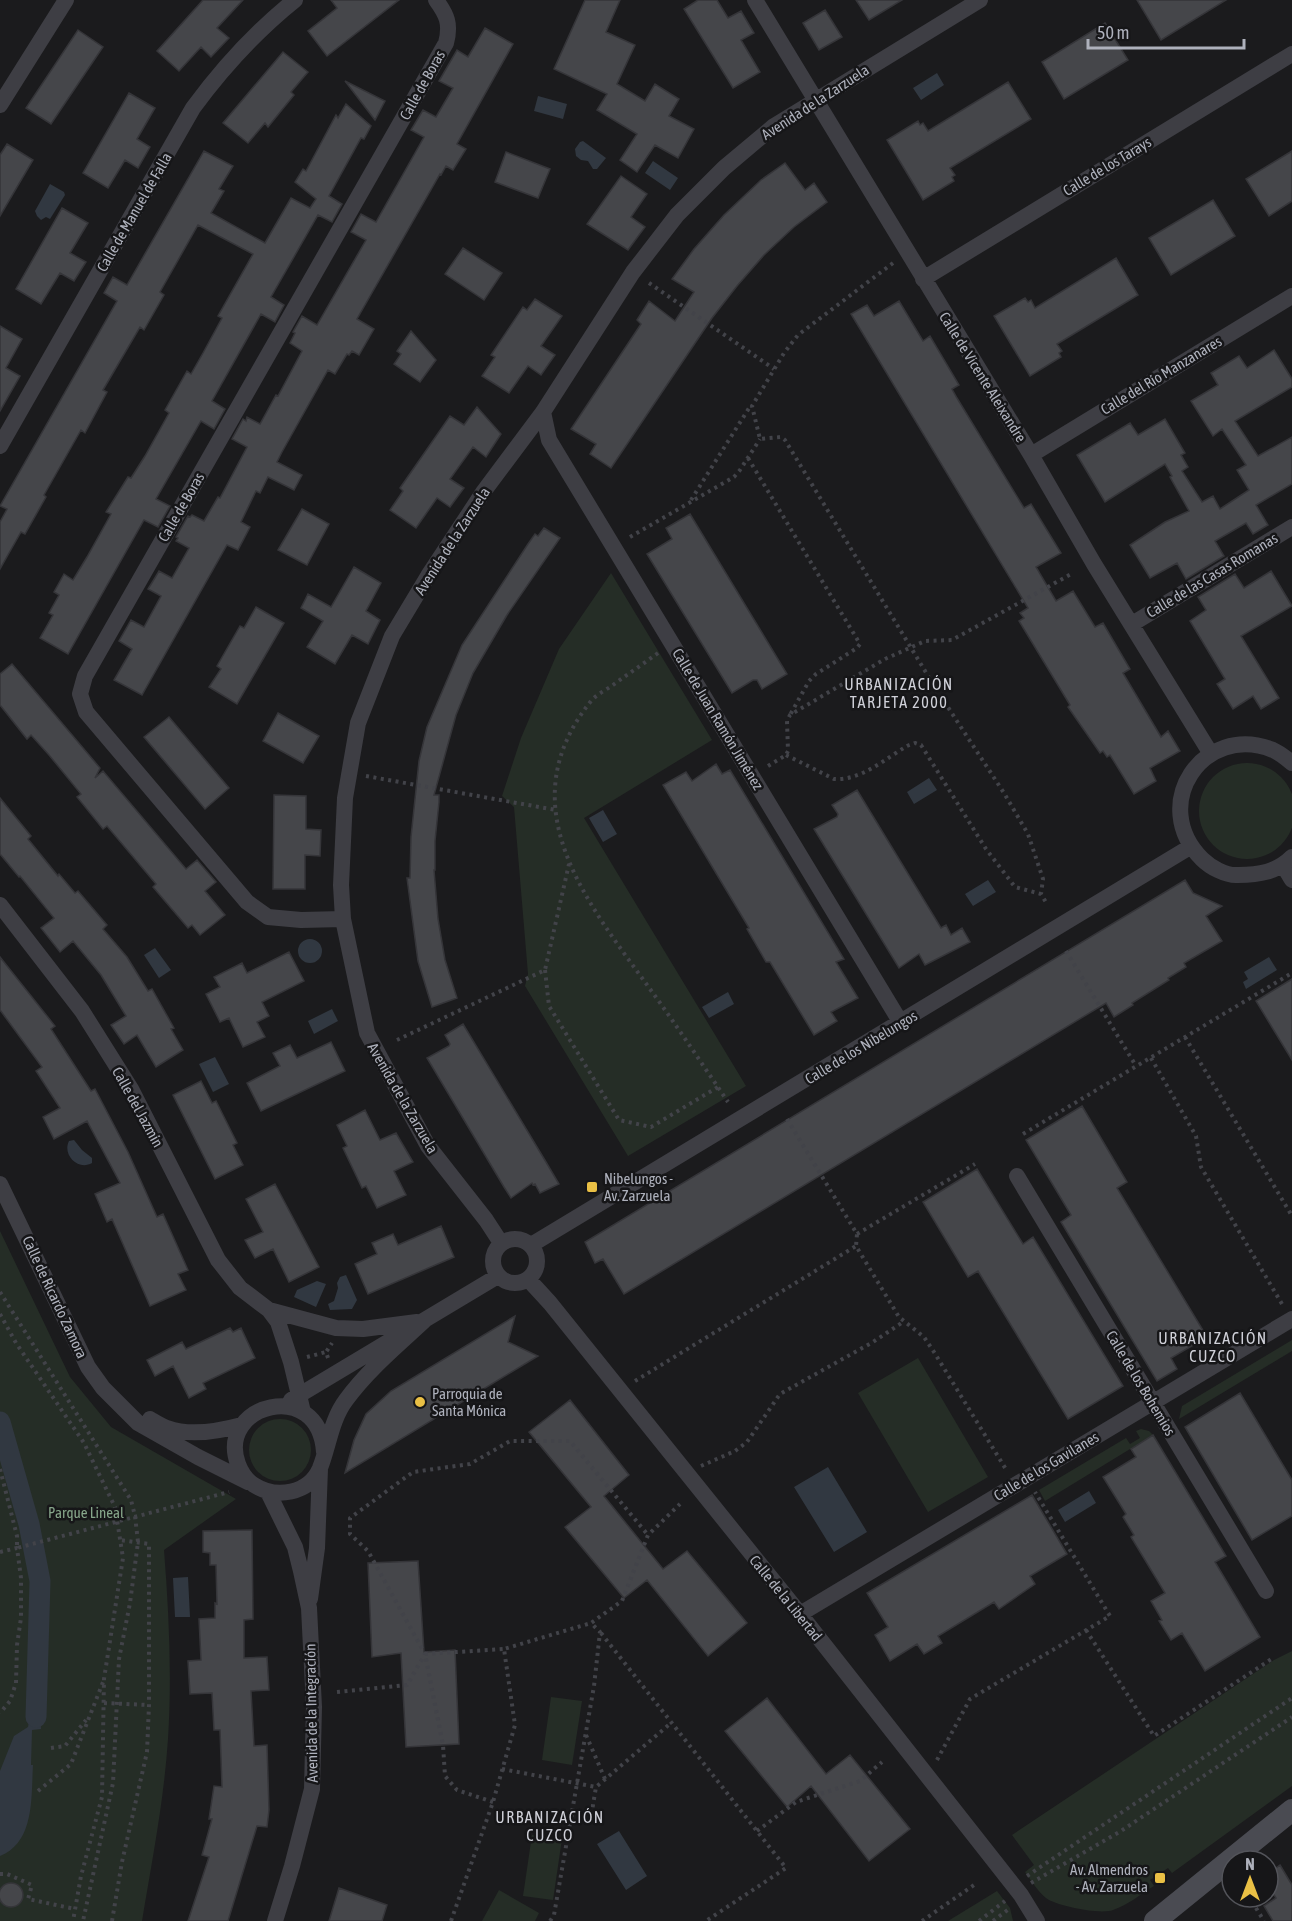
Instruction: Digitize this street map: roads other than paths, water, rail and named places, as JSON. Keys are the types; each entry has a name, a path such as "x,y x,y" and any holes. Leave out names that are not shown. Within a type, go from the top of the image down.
{"street":[{"path":"0,105 66,0"},
{"name":"Calle de Manuel de Falla","path":"0,446 194,108 225,66 268,21 295,0"},
{"name":"Calle de Boras","path":"343,919 301,920 268,917 246,902 86,712 80,694 85,676 446,43 450,30 447,16 436,0"},
{"name":"Calle de Vicente Aleixandre","path":"755,0 1211,754"},
{"name":"Avenida de la Zarzuela","path":"501,1243 486,1220 428,1146 367,1033 343,919 341,885 345,798 358,723 392,636 428,576 472,509 543,412 633,272 677,215 724,168 774,126 980,0"},
{"name":"Calle de los Tarays","path":"923,279 1292,54"},
{"name":"Calle del Río Manzanares","path":"1031,455 1292,296"},
{"name":"Calle de Juan Ramón Jiménez","path":"543,412 549,440 901,1023"},
{"name":"Calle de las Casas Romanas","path":"1132,624 1292,527"},
{"path":"1292,763 1275,751 1254,744 1232,746 1211,754 1197,765 1187,779 1181,796 1179,813 1190,847 1209,866 1233,876 1259,875 1288,861 1292,880"},
{"name":"Calle de los Nibelungos","path":"531,1245 1190,847"},
{"name":"Calle del Jazmín","path":"0,905 82,1011 131,1089 218,1260 240,1288 269,1310 278,1322 301,1404 424,1321 498,1276"},
{"name":"Calle de los Bohemios","path":"1017,1176 1266,1591"},
{"name":"Calle de Ricardo Zamora","path":"0,1184 88,1367 103,1388 138,1423 252,1484"},
{"path":"512,1238 522,1239 531,1245 537,1256 536,1268 528,1279 519,1283 507,1282 498,1276 492,1265 494,1252 501,1243 512,1238"},
{"name":"Calle de la Libertad","path":"528,1279 550,1303 800,1614 1020,1895 1037,1921"},
{"name":"Calle del Jazmín","path":"269,1310 336,1328 363,1329 424,1321"},
{"name":"Calle de los Gavilanes","path":"800,1614 1153,1403 1287,1312"},
{"name":"Calle del Jazmín","path":"324,1452 332,1425 345,1401 377,1364 424,1321"},
{"name":"Calle de Ricardo Zamora","path":"120,1403 168,1428 184,1431 206,1431 242,1425"},
{"path":"301,1404 319,1429 323,1440 324,1452 320,1468 311,1481 298,1490 284,1494 268,1492 252,1484 241,1472 236,1457 236,1441 242,1425 252,1414 265,1407 301,1404"},
{"name":"Avenida de la Integración","path":"309,1608 315,1569 320,1468"},
{"name":"Avenida de la Integración","path":"268,1492 295,1546 309,1608 314,1707 312,1789 275,1921"},
{"path":"1155,1921 1292,1810"}],"waterway":[{"path":"0,1422 29,1524 40,1581 36,1717"}],"place":[{"name":"Nibelungos - Av. Zarzuela","path":"592,1187"},
{"name":"Parroquia de Santa Mónica","path":"420,1402"},
{"name":"Av. Almendros - Av. Zarzuela","path":"1160,1878"}],"district":[{"name":"URBANIZACIÓN TARJETA 2000","path":"899,693"},
{"name":"URBANIZACIÓN CUZCO","path":"1213,1347"},
{"name":"URBANIZACIÓN CUZCO","path":"550,1826"}],"park label":[{"name":"Parque Lineal","path":"86,1512"}]}
